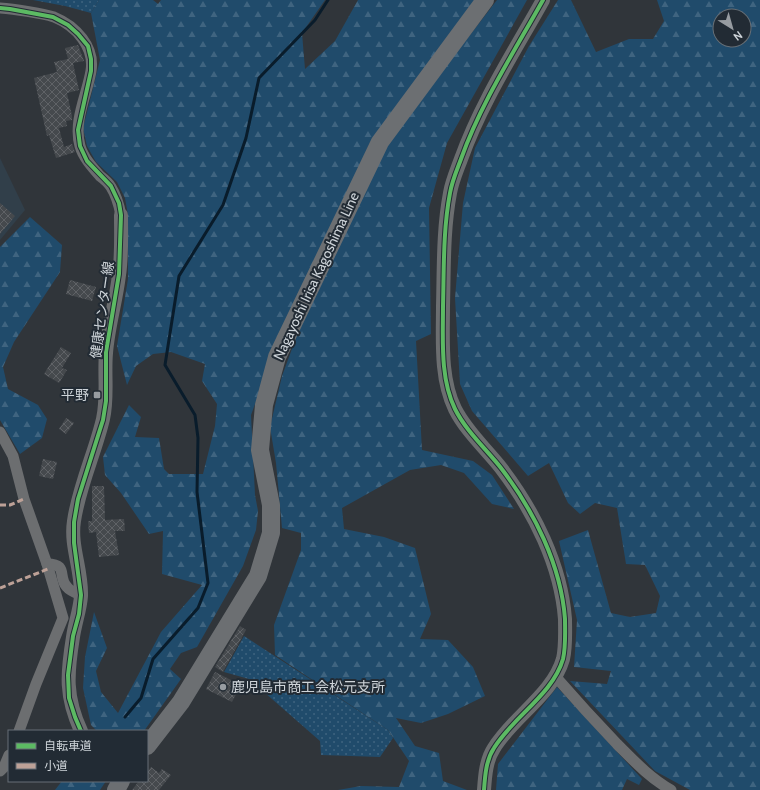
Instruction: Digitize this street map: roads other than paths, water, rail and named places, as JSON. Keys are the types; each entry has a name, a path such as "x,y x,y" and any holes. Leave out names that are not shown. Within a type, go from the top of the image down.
{"main road":[{"name":"Nagayoshi Irisa Kagoshima Line","path":"148,745 181,702 258,576 271,533 271,505 260,450 264,405 277,357 380,142 485,0"}],"street":[{"path":"484,790 485,769 493,749 516,720 544,691 555,676 563,658 565,639 564,617 558,584 550,554 539,527 521,497 502,470 468,429 455,409 446,383 443,341 445,236 450,191 466,144 480,112 543,0"},
{"name":"健康センター線","path":"0,8 53,17 68,25 88,46 91,59 91,71 78,130 80,146 87,161 110,186 119,203 121,215 120,274 106,352 106,401 103,420 78,499 74,522 74,543 81,595 79,614 73,636 68,674 69,698 81,730"},
{"path":"0,432 13,456 24,499 47,564 63,618 19,730"},
{"path":"47,564 56,564 63,572 63,579 66,587 81,595"},
{"path":"555,676 636,763 656,782 671,790"},
{"path":"0,771 4,767 8,757"}],"waterway":[{"path":"125,717 141,698 153,659 198,608 208,583 197,492 198,438 195,415 165,365 179,276 223,205 246,138 259,78 315,20 328,0"}],"place":[{"name":"平野","path":"97,395"},
{"name":"鹿児島市商工会松元支所","path":"223,687"}]}
